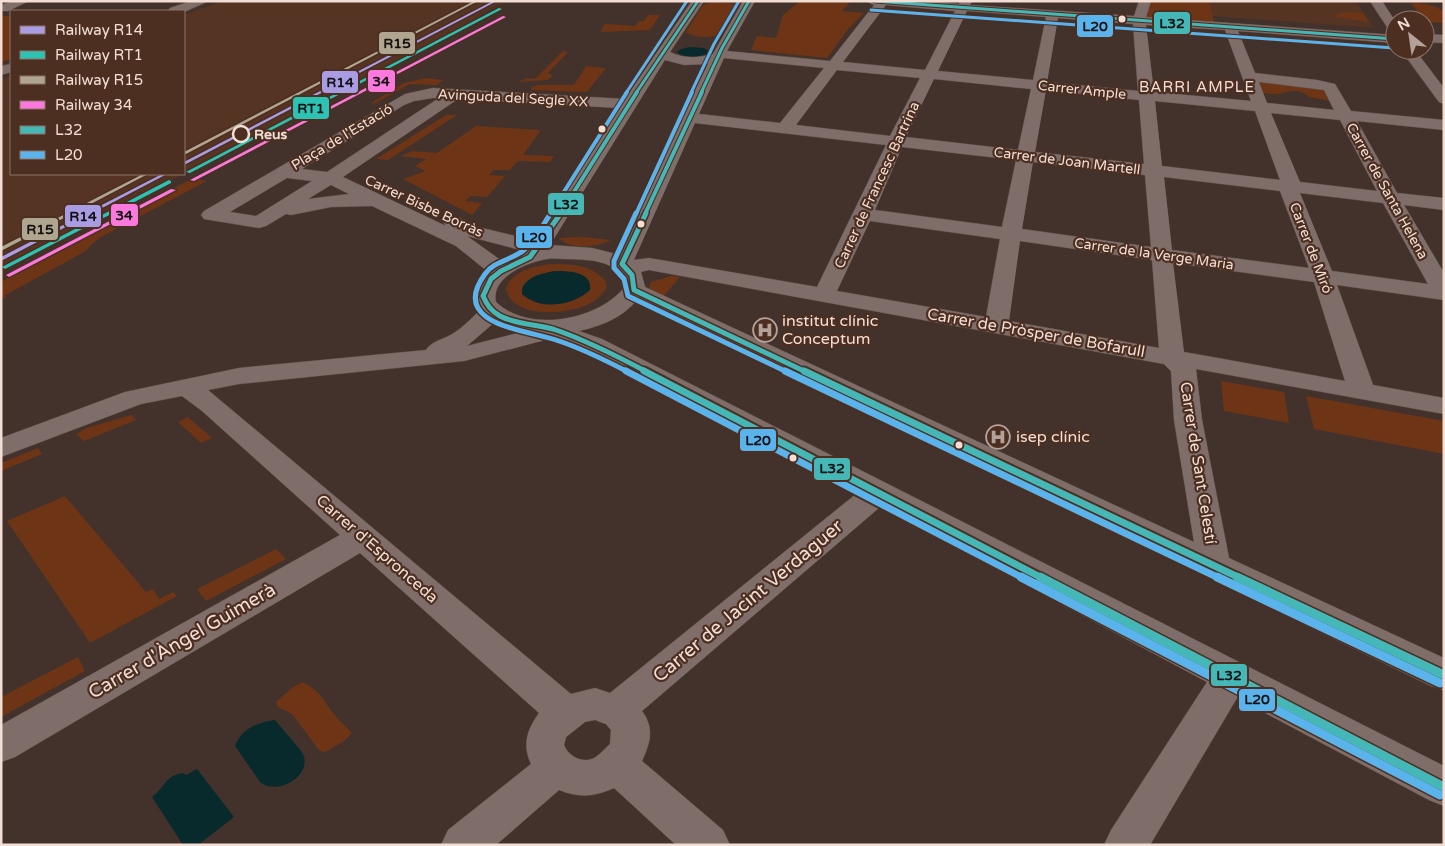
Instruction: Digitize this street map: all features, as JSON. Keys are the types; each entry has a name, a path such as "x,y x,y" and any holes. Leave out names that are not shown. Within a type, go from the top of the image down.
{"main road":[{"path":"177,10 203,1"}],"street":[{"path":"8,10 23,1"},
{"path":"698,1 625,110 552,227 534,252 491,279 483,296 485,303 492,310 506,318 523,324 554,327 593,344 1444,787"},
{"path":"1,448 134,398 239,376 408,361 464,354 510,343 554,327 582,323 609,312 629,298 628,274 690,118 720,53 749,1"},
{"path":"1139,20 1145,1"},
{"path":"1376,1 1385,15"},
{"path":"785,128 835,65 879,2 964,4 1053,14 1385,37"},
{"name":"Carrer de Francesc Bartrina","path":"824,295 864,214 896,141 964,4"},
{"path":"996,326 1025,156 1053,14"},
{"name":"Carrer de Sant Celestí","path":"1139,20 1152,170 1172,357 1184,370 1188,420 1214,566"},
{"name":"Carrer de Miró","path":"1230,27 1292,186 1289,190 1323,277 1362,390"},
{"path":"667,49 684,42"},
{"path":"699,42 716,44 720,53"},
{"path":"667,49 671,59 691,62 720,53"},
{"name":"Carrer Ample","path":"720,53 1444,125"},
{"path":"1415,60 1444,99"},
{"name":"Carrer de Santa Helena","path":"1249,77 1330,87 1344,116 1444,293"},
{"name":"Avinguda del Segle XX","path":"399,102 410,97 426,94 625,110"},
{"name":"Plaça de l'Estació","path":"399,102 210,215 259,222 330,178 454,95"},
{"path":"425,114 452,107 465,106 625,110"},
{"name":"Carrer de Joan Martell","path":"690,118 1444,204"},
{"name":"Carrer Bisbe Borràs","path":"346,167 362,177 470,231 534,252"},
{"name":"Plaça de l'Estació","path":"284,172 330,178"},
{"name":"Carrer Bisbe Borràs","path":"330,178 463,242 501,271"},
{"name":"Carrer Bisbe Borràs","path":"259,222 287,210 313,204 358,199 377,200"},
{"name":"Carrer de la Verge Maria","path":"864,214 1444,293"},
{"name":"Carrer Bisbe Borràs","path":"504,241 552,227"},
{"path":"534,252 559,252 603,257 628,274 667,306 1444,675"},
{"name":"Carrer de Pròsper de Bofarull","path":"628,274 649,264 1444,406"},
{"path":"408,361 448,347 473,331 492,310"},
{"name":"Carrer d’Espronceda","path":"187,387 211,404 565,712"},
{"name":"Carrer de Jacint Verdaguer","path":"617,710 878,492"},
{"name":"Carrer d'Àngel Guimerà","path":"1,744 362,537"},
{"path":"1126,845 1231,676"},
{"path":"595,704 617,710 627,720 632,740 627,753 617,765 603,774 586,778 570,776 556,768 548,756 545,743 554,722 565,712 580,706 595,704"},
{"path":"617,765 708,845"},
{"path":"463,845 556,768"}],"shaded area":[{"path":"222,1 505,1 415,53 185,173 185,15"},
{"path":"800,1 850,2 842,11 864,13 849,28 827,58 751,50 757,36 776,38 783,15"},
{"path":"1145,1 1209,1 1214,22 1141,17"},
{"path":"1208,1 1356,1 1374,28 1212,16"},
{"path":"713,2 738,4 722,33 704,37 694,36 686,32 703,5"},
{"path":"1411,4 1430,5 1441,9 1444,12 1444,23 1435,22 1435,10 1416,10"},
{"path":"1346,12 1363,13 1369,22 1331,16"},
{"path":"648,15 660,15 650,30 600,32 605,24 635,26 639,21 644,21"},
{"path":"1,16 10,16 10,59 1,62"},
{"path":"563,51 568,52 548,73 553,76 547,80 518,82 526,78 535,79"},
{"path":"586,66 606,68 587,92 531,90 532,87 538,85 574,85"},
{"path":"10,76 10,175 181,175 1,269 1,80"},
{"path":"426,78 443,80 437,85 410,84 374,104 371,103 404,83"},
{"path":"1257,79 1324,87 1332,101 1309,97 1298,91 1276,94 1262,93"},
{"path":"446,115 457,115 388,160 376,159"},
{"path":"476,126 541,130 523,155 554,156 550,162 518,161 510,170 493,170 489,175 505,176 487,197 471,196 465,201 482,203 472,215 403,179 425,171 415,166 426,159 401,156 412,151 437,153"},
{"path":"191,179 207,181 99,238 84,252 4,296 8,297 1,299 1,282"},
{"path":"583,237 611,240 584,247 570,245 559,238"},
{"path":"552,264 575,265 589,269 601,276 606,282 606,289 596,300 580,308 568,311 542,312 529,310 519,306 510,299 506,289 513,277 525,270"},
{"path":"671,276 680,277 662,298 649,290 651,282"},
{"path":"1221,381 1284,392 1289,423 1224,411"},
{"path":"1306,396 1444,421 1444,454 1314,429"},
{"path":"131,415 136,420 84,441 76,434 87,428"},
{"path":"188,417 212,438 201,443 178,422"},
{"path":"38,448 42,454 1,471 1,463"},
{"path":"65,496 146,592 153,589 159,599 173,592 177,596 90,643 7,521"},
{"path":"276,549 286,559 206,601 197,589"},
{"path":"78,657 85,671 1,717 1,697"},
{"path":"303,682 318,692 335,716 352,733 344,741 325,752 319,750 292,714 278,707 276,702 293,687"}],"water":[{"path":"690,47 704,48 710,52 702,56 693,57 684,56 677,52"},
{"path":"554,271 578,273 587,279 590,284 590,290 575,300 556,304 538,303 522,294 524,285 531,278"},
{"path":"275,720 302,752 305,760 299,775 293,781 276,787 260,782 235,746 241,735 251,727"},
{"path":"197,769 234,817 198,845 183,845 152,797 172,777 183,773 186,775"}],"rail line":[{"name":"R15","path":"185,153 477,1"},
{"name":"R14","path":"185,163 496,1"},
{"name":"RT1","path":"188,172 500,9"},
{"name":"34","path":"192,180 504,17"},
{"name":"R15","path":"1,249 144,175"},
{"name":"R14","path":"1,259 163,175"},
{"name":"RT1","path":"5,267 169,182"},
{"name":"34","path":"9,275 173,190"}],"transit line":[{"name":"L20","path":"687,1 606,123 545,222 524,250 496,264 485,273 474,295 476,303 485,316 507,328 523,333 542,335 590,352 1440,795"},
{"name":"L32","path":"698,1 613,128 552,227 530,257 501,271 491,279 483,296 492,311 507,319 542,326 593,344 1444,787"},
{"name":"L20","path":"739,1 714,44 614,261 614,268 624,279 628,296 1440,683"},
{"name":"L32","path":"749,1 722,48 622,264 632,275 634,290 1444,675"},
{"name":"L32","path":"875,1 1385,38"},
{"name":"L20","path":"871,10 1385,47"}],"place":[{"name":"Reus","path":"241,134"},
{"name":"institut clínic Conceptum","path":"765,330"},
{"name":"isep clínic","path":"998,437"}],"district":[{"name":"BARRI AMPLE","path":"1197,87"}]}
